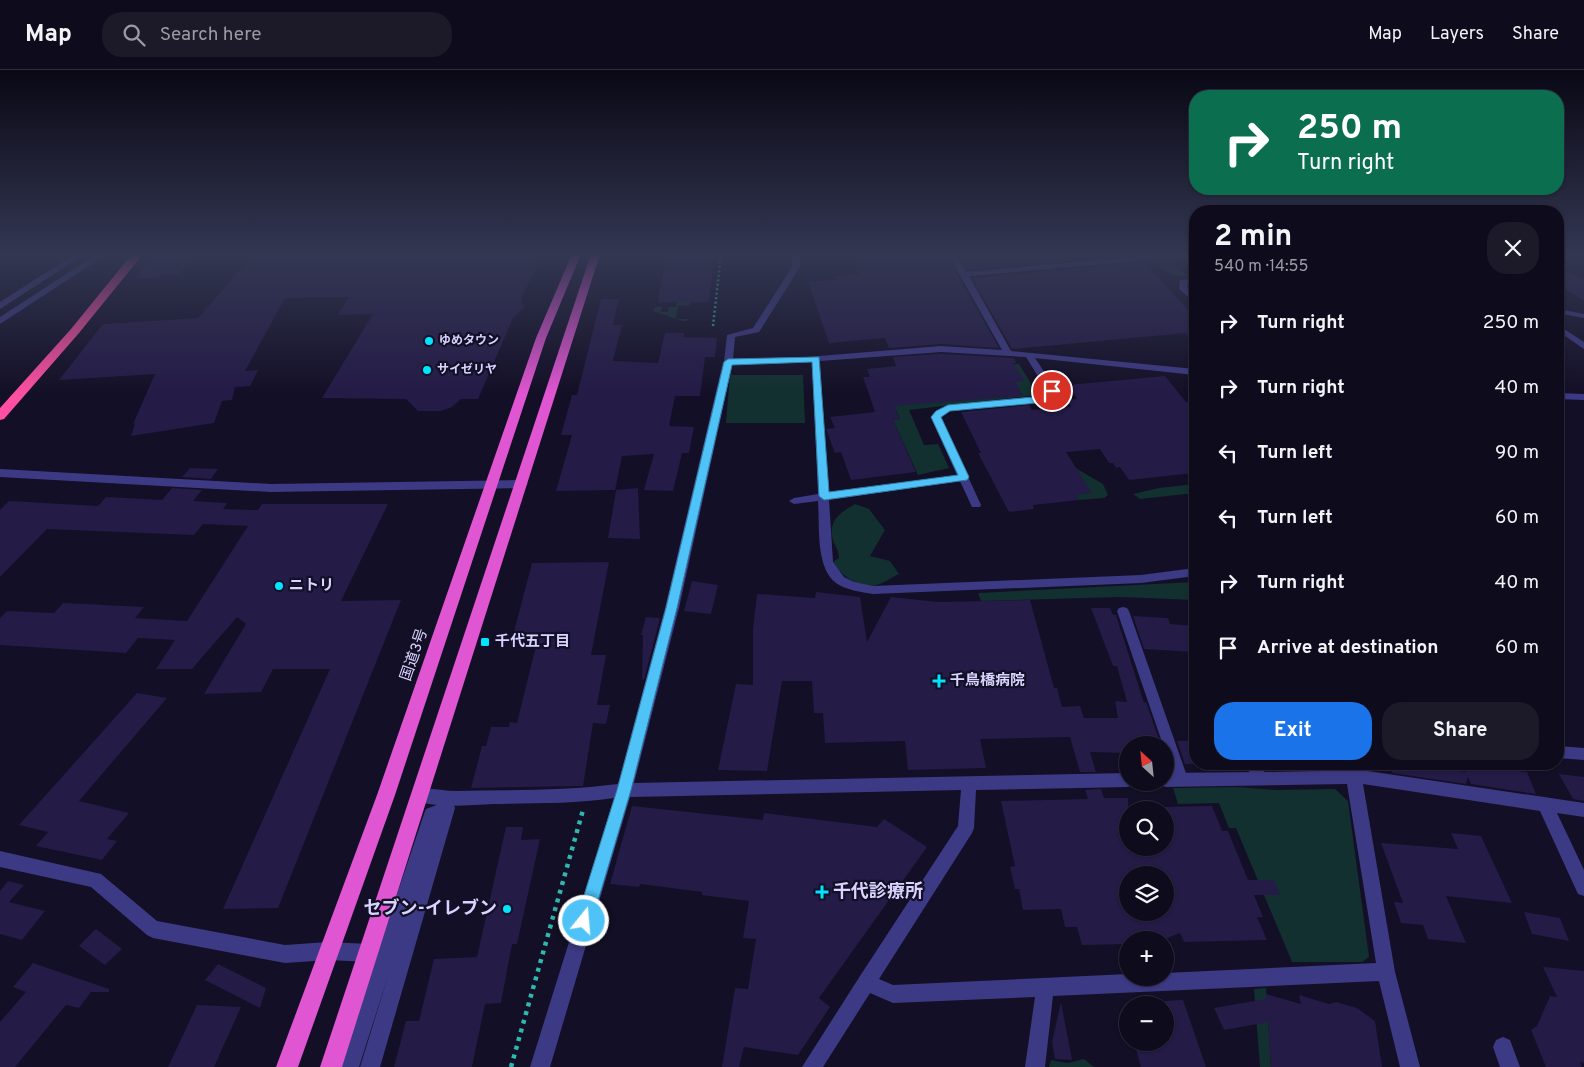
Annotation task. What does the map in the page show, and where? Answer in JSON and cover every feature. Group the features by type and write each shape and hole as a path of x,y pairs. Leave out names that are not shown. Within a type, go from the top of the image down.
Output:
{"highway":[{"path":"0,405 91,301"},
{"path":"0,416 100,301"},
{"name":"国道3号","path":"287,1067 386,795 541,338 557,301"},
{"path":"331,1067 581,301"}],"street":[{"path":"0,321 31,301"},
{"path":"540,1067 624,790 672,608 728,362"},
{"path":"0,474 271,488 522,484"},
{"path":"1174,779 1257,771 1354,777 1584,810"},
{"path":"1354,777 1386,972 1410,1067"},
{"path":"420,795 444,798 587,795 624,790 1119,780"},
{"path":"812,1067 966,828 969,782"},
{"path":"1545,805 1584,888"},
{"path":"349,1067 432,814 440,809 447,808 370,1067"},
{"path":"0,859 95,880 153,930 285,954 328,951 369,953"},
{"path":"866,982 894,994 1386,972"},
{"path":"1035,1067 1045,987"},
{"path":"1502,1047 1510,1067"}],"lane":[{"path":"775,301 756,330 732,335 728,362 816,359 941,350 1008,353 1189,371"},
{"path":"979,301 1008,353"},
{"path":"1564,312 1584,316"},
{"path":"1564,331 1584,346"},
{"path":"976,505 936,417 948,408 1048,399 1052,396 1052,391 1029,355"},
{"path":"816,359 827,562 832,574 846,584 872,590 1141,580 1189,573"},
{"path":"1564,396 1584,397"},
{"path":"794,501 964,477"},
{"path":"1123,611 1181,779"},
{"path":"1564,752 1584,754"}],"path":[{"path":"713,326 716,301"},
{"path":"511,1067 587,795"}],"green space":[{"path":"677,302 690,302 690,305 678,306 676,319 653,311 655,307 662,306 661,312 668,312 669,307 676,307"},
{"path":"676,319 688,319 687,321 682,321"},
{"path":"1019,364 1038,395 909,410 924,445 938,444 949,468 918,475 893,420 900,419 896,410 891,410 884,392 981,367"},
{"path":"730,375 803,375 805,423 726,423"},
{"path":"1050,453 1103,484 1108,495 1104,498 1079,500"},
{"path":"1189,485 1189,494 1140,499 1133,494 1159,488"},
{"path":"855,504 869,509 885,530 870,556 890,561 899,574 877,585 864,585 851,580 833,562 839,558 832,527 840,514"},
{"path":"1189,582 1189,600 1120,597 981,601 978,593"},
{"path":"1174,788 1335,789 1348,801 1369,957 1362,962 1292,962 1236,828 1229,828 1219,803 1178,804"},
{"path":"1266,988 1271,1067 1260,1067 1254,989"},
{"path":"1084,1059 1094,1067 1049,1067 1051,1060 1068,1063"}],"building":[{"path":"213,301 284,301 245,371 258,370 250,386 235,387 232,400 222,401 214,423 131,436 135,423 133,424 155,374 59,380 103,324 198,318"},
{"path":"347,301 522,301 524,308 513,318 478,399 461,399 452,407 441,411 418,411 406,399 322,398 373,314 338,315"},
{"path":"601,301 619,301 613,325 622,325 613,361 658,363 665,333 684,333 683,337 717,338 715,357 705,357 700,396 675,396 669,426 694,427 689,453 682,453 673,491 644,490 654,454 622,456 615,490 556,491 572,435 561,435 572,395 577,395"},
{"path":"658,301 709,301 709,302"},
{"path":"814,301 972,301 999,348 941,344 889,348 885,338 829,343"},
{"path":"985,301 1179,301 1189,311 1189,337 1185,333 1012,349"},
{"path":"941,354 1014,358 1016,363 1013,363 1025,381 1015,382 1023,396 894,406 900,419 893,420 916,472 851,480 841,452 835,453 826,429 835,428 830,417 875,412 863,377 870,377 867,369 896,366 893,357"},
{"path":"1165,376 1186,402 1189,402 1189,474 1129,480 1120,467 1116,468 1113,463 1109,463 1100,449 1066,452 1092,493 1076,495 1079,500 1033,505 1034,509 1009,512 978,453 981,453 961,412 1029,405 1032,410 1071,407 1067,400 1077,399 1068,385"},
{"path":"190,468 218,469 211,479 182,477"},
{"path":"172,488 202,490 193,501 227,503 223,509 258,510 262,504 388,504 341,601 401,600 278,908 223,909 330,669 273,669 261,692 204,694 246,624 237,617 192,669 156,669 175,640 138,638 126,653 0,645 0,618 7,611 54,613 63,603 144,607 135,618 187,621 248,526 203,524 194,535 47,529 0,577 0,510 9,501 98,506 106,497 162,500"},
{"path":"638,488 640,539 608,538 616,490"},
{"path":"609,562 591,655 606,655 597,705 610,705 606,724 593,723 583,786 471,788 482,746 486,746 491,727 509,727 510,722 517,723 537,642 511,643 532,563"},
{"path":"692,581 718,585 711,614 684,611"},
{"name":"千鳥橋病院","path":"816,592 860,597 867,642 891,597 938,602 1030,600 1054,688 1057,688 1062,707 1080,706 1084,718 1118,718 1115,701 1127,702 1117,666 1113,666 1091,608 1110,608 1113,615 1116,615 1144,703 1146,702 1158,736 1119,736 1119,753 1090,752 1096,772 1080,772 1070,737 980,739 986,768 908,770 905,741 825,743 823,713 814,713 812,681 782,681 767,771 718,770 736,684 753,685 753,629 757,594 815,598"},
{"path":"1133,616 1168,618 1170,624 1189,626 1189,652 1144,649"},
{"path":"646,617 660,618 644,680 642,679 643,635 641,635"},
{"path":"137,693 167,698 79,801 129,813 107,839 117,841 102,860 36,846 48,832 19,825"},
{"path":"1177,741 1189,741 1189,764 1185,764"},
{"path":"1392,770 1457,770 1466,772 1465,770 1511,770 1527,772 1536,794 1471,784 1468,777 1466,784 1392,773"},
{"path":"1559,774 1584,777 1584,801 1573,799"},
{"path":"1101,789 1104,798 1128,798 1128,801 1119,801 1119,856 1174,856 1174,807 1212,806 1222,831 1228,831 1248,880 1274,880 1280,895 1254,895 1263,917 1257,917 1267,940 1184,942 1180,933 1174,935 1174,931 1119,931 1119,944 1082,945 1077,927 1065,927 1061,909 1023,910 1019,889 1015,889 1010,867 1015,866 1001,801 1088,799 1085,790"},
{"name":"千代診療所","path":"632,806 763,820 764,813 877,827 884,819 927,847 819,998 830,1007 798,1055 744,1047 739,1067 722,1067 735,988 748,989 756,939 743,938 749,901 702,895 702,892 640,884 639,887 610,884"},
{"path":"506,827 523,827 521,840 540,839 517,944 512,944 501,1003 485,1004 472,1067 394,1067 406,1021 419,1021 434,959 477,957"},
{"path":"1451,833 1481,836 1512,903 1446,896 1466,943 1428,939 1423,925 1401,923 1394,902 1403,903 1381,843 1458,849"},
{"path":"8,881 24,885 9,902 45,911 22,940 0,934 0,891"},
{"path":"1524,912 1560,918 1569,941 1532,934"},
{"path":"96,929 122,949 105,965 79,946"},
{"path":"33,963 109,989 109,992 91,992 79,1008 66,1005 15,1067 0,1067 0,1022 26,992 13,987"},
{"path":"218,964 266,988 260,1008 205,980"},
{"path":"1543,967 1584,971 1584,1063 1580,1062 1582,1067 1546,1067 1531,1030 1537,1026 1550,996 1557,997"},
{"path":"1266,994 1301,1004 1299,995 1329,1004 1336,1002 1357,1008 1375,1021 1382,1067 1271,1067 1268,1022 1224,1030 1214,1008 1266,999"},
{"path":"1174,1000 1183,1000 1206,1067 1141,1067 1137,1051 1174,1051"},
{"path":"1061,1002 1072,1060 1055,1059 1052,1042"},
{"path":"197,1005 241,1007 214,1067 168,1067"}],"place":[{"name":"ゆめタウン","path":"429,341"},
{"name":"サイゼリヤ","path":"427,370"},
{"name":"ニトリ","path":"279,586"},
{"name":"千代五丁目","path":"485,642"},
{"name":"千鳥橋病院","path":"939,681"},
{"name":"千代診療所","path":"822,892"},
{"name":"セブン-イレブン","path":"507,909"}],"route":[{"path":"584,921 624,790 672,608 728,362 816,359 824,496 964,477 936,417 939,413 948,408 1048,399 1052,396 1052,391"}]}
